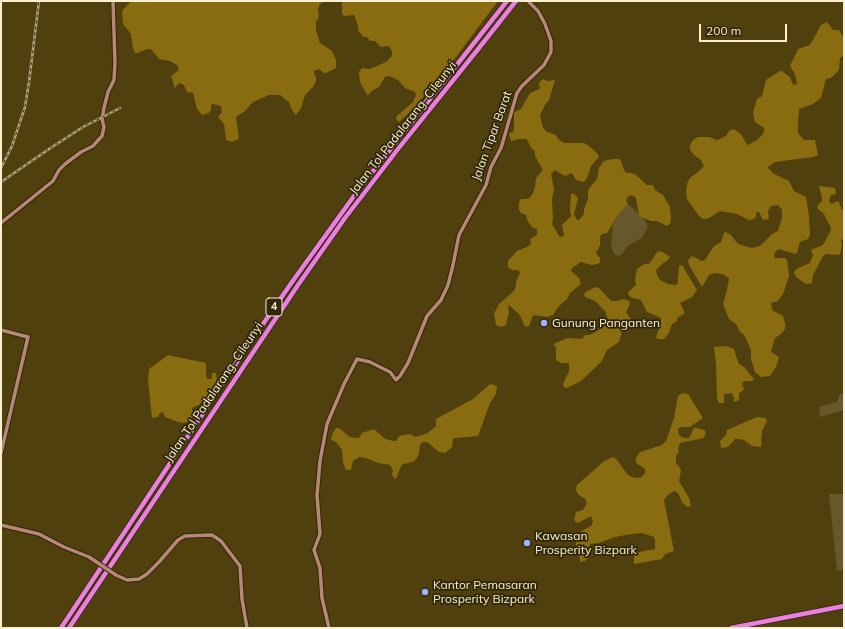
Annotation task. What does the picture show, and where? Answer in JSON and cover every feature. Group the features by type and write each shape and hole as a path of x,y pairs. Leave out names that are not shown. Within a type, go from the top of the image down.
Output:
{"highway":[{"name":"Jalan Tol Padalarang–Cileunyi","path":"61,628 243,353 292,282 359,189 507,1"},
{"name":"Jalan Tol Padalarang–Cileunyi","path":"69,628 298,285 345,218 516,1"},
{"path":"731,628 844,606"}],"street":[{"path":"1,223 53,181 59,170 70,160 93,146 102,136 104,128 102,119 104,108 108,92 114,80 115,63 113,1"},
{"name":"Jalan Tipar Barat","path":"329,628 322,598 320,568 314,550 320,534 316,495 320,461 327,424 344,384 357,359 370,362 390,372 396,380 408,363 427,316 442,300 453,265 458,236 486,185 491,167 504,138 517,93 522,86 544,65 551,52 551,41 546,24 538,11 528,1"},
{"path":"1,330 28,337 1,453"},
{"path":"1,525 39,534 64,547 89,557 116,575 127,580 140,579 151,570 178,540 185,536 212,535 221,541 240,566 242,599 247,628"}],"shaded area":[{"path":"131,1 324,1 320,4 318,9 319,18 316,21 316,30 320,43 332,51 336,60 336,68 326,73 319,69 314,71 316,81 313,87 305,95 301,108 296,115 289,102 280,95 269,95 253,102 245,111 236,117 239,139 232,142 226,140 224,124 218,117 222,112 221,106 213,104 211,105 211,110 209,113 202,115 197,109 193,93 187,92 184,85 179,83 175,88 171,76 179,70 177,65 170,61 159,59 151,49 135,53 131,34 123,24 122,11"},
{"path":"342,1 498,1 444,73 410,112 399,122 396,117 413,102 416,95 415,92 405,88 398,80 389,76 385,77 379,87 368,95 366,93 360,82 359,72 362,68 370,69 386,62 392,56 392,51 389,46 381,47 375,41 370,41 367,37 364,37 358,31 358,26 354,15 344,16 342,14"},
{"path":"827,22 833,30 839,30 844,39 844,55 840,58 839,70 831,78 826,79 821,98 813,104 799,109 798,133 804,140 815,140 818,155 775,162 768,167 774,174 789,181 794,191 806,197 810,235 808,239 800,242 797,253 795,254 779,249 775,252 775,258 785,258 787,260 789,276 783,294 778,301 771,303 772,310 783,316 785,329 775,338 771,352 779,357 776,367 770,376 761,377 755,372 751,359 751,350 744,335 740,332 736,324 729,319 723,304 729,278 722,274 714,273 709,275 702,287 689,265 688,260 692,256 702,261 705,260 714,246 721,242 724,233 726,232 731,235 738,244 752,248 760,246 772,234 778,231 782,218 782,210 778,205 771,206 768,211 769,219 763,220 759,212 756,212 756,217 754,219 749,220 737,214 720,211 709,218 703,219 699,216 687,199 686,190 688,181 704,166 701,160 690,150 690,145 693,140 698,137 709,137 717,140 726,136 729,131 734,129 741,134 748,145 757,140 763,134 764,128 755,122 753,113 757,99 762,96 766,80 782,71 790,77 793,85 797,84 795,74 790,66 798,49 810,45 821,25"},
{"path":"543,79 547,81 555,80 549,100 540,115 543,128 547,132 556,135 558,139 564,143 584,143 597,153 599,157 591,166 584,182 576,180 572,173 565,176 555,170 551,174 554,189 552,199 552,224 559,236 564,236 562,225 571,216 571,194 574,194 578,198 574,214 577,220 579,220 584,214 584,209 588,199 588,190 597,179 599,168 604,161 613,159 619,159 621,161 625,172 635,174 647,185 653,185 655,190 663,195 670,207 670,224 667,226 657,221 651,221 643,218 639,215 636,198 632,195 629,196 626,200 628,204 618,215 607,233 600,236 600,245 596,253 600,258 600,263 592,265 581,262 572,268 571,271 579,278 581,284 570,293 567,299 559,306 553,315 547,317 533,315 529,326 525,327 520,315 509,305 506,325 501,327 496,325 494,314 499,304 514,291 520,272 518,270 512,270 508,267 508,261 517,251 531,244 530,239 537,235 537,229 533,228 528,222 526,215 521,213 519,210 519,202 521,199 528,199 532,195 536,178 543,170 535,156 535,151 531,148 528,141 526,139 519,139 511,141 509,134 514,130 514,112 521,109 530,93 540,89 539,83"},
{"path":"819,186 835,188 836,194 831,195 829,200 832,204 837,201 839,202 842,210 844,210 844,237 841,241 842,245 840,254 826,254 823,256 813,275 812,283 806,284 796,277 794,272 798,268 810,263 813,255 811,250 823,245 831,230 824,214 818,209 817,206 822,201"},
{"path":"628,204 643,218 648,226 642,238 626,247 623,253 619,256 614,254 611,247 613,224 618,215"},
{"path":"658,251 663,252 670,257 656,270 660,280 668,284 676,285 678,283 679,266 682,265 697,290 692,297 680,303 684,314 678,317 676,322 672,324 669,333 664,339 658,339 656,337 661,323 661,318 647,312 641,300 630,297 628,294 629,291 636,285 635,279 637,269 644,264 649,264"},
{"path":"595,287 599,288 611,301 624,299 629,301 630,304 626,312 632,321 630,324 623,327 619,342 607,350 602,361 581,381 567,388 564,387 563,384 569,371 569,363 561,363 556,360 556,347 553,344 568,338 582,339 585,335 590,335 609,323 605,311 595,301 585,297 584,294 586,292"},
{"path":"727,346 734,349 739,364 744,367 754,379 752,381 745,381 742,383 744,390 739,393 739,400 734,402 732,393 724,394 724,403 719,403 717,399 714,347"},
{"path":"168,355 206,363 207,379 212,379 212,373 216,373 217,382 214,388 199,405 192,408 193,414 191,421 183,423 178,422 165,417 163,412 159,414 158,417 152,418 148,381 149,369"},
{"path":"491,384 497,386 496,394 490,403 478,436 453,439 452,447 445,453 439,452 427,442 422,442 417,458 413,462 403,464 395,479 392,475 393,470 390,465 378,463 366,458 359,457 353,461 351,470 346,470 343,463 342,450 336,442 331,440 336,428 339,428 350,437 356,438 359,438 362,433 374,429 385,439 394,441 396,441 399,436 410,434 415,437 428,433 436,426 436,419 473,399"},
{"path":"683,393 688,394 703,418 690,427 680,427 678,429 679,435 684,438 689,438 694,428 704,430 706,432 704,438 680,443 678,449 679,452 676,456 676,464 681,470 679,481 689,498 691,506 687,507 682,502 678,493 674,491 664,500 674,551 665,554 662,559 634,564 634,553 655,549 655,541 654,537 642,533 631,534 590,544 587,559 580,562 576,539 580,532 591,526 593,521 591,516 578,523 574,520 576,512 583,510 587,503 585,499 578,494 576,490 577,485 603,462 613,457 627,474 637,478 642,477 645,473 645,469 636,463 636,458 640,452 662,445 666,441 674,418 678,396"},
{"path":"844,393 844,410 820,417 819,407 837,402 840,394"},
{"path":"757,417 766,418 767,421 762,431 761,447 752,446 744,440 735,439 728,447 721,448 720,441 726,435 727,430"},
{"path":"829,494 844,494 844,569 837,571"}],"railway":[{"path":"1,168 12,146 25,107 39,1"},
{"path":"1,182 83,127 120,108"}],"place":[{"name":"Gunung Panganten","path":"544,323"},
{"name":"Kawasan Prosperity Bizpark","path":"527,543"},
{"name":"Kantor Pemasaran Prosperity Bizpark","path":"425,592"}]}
